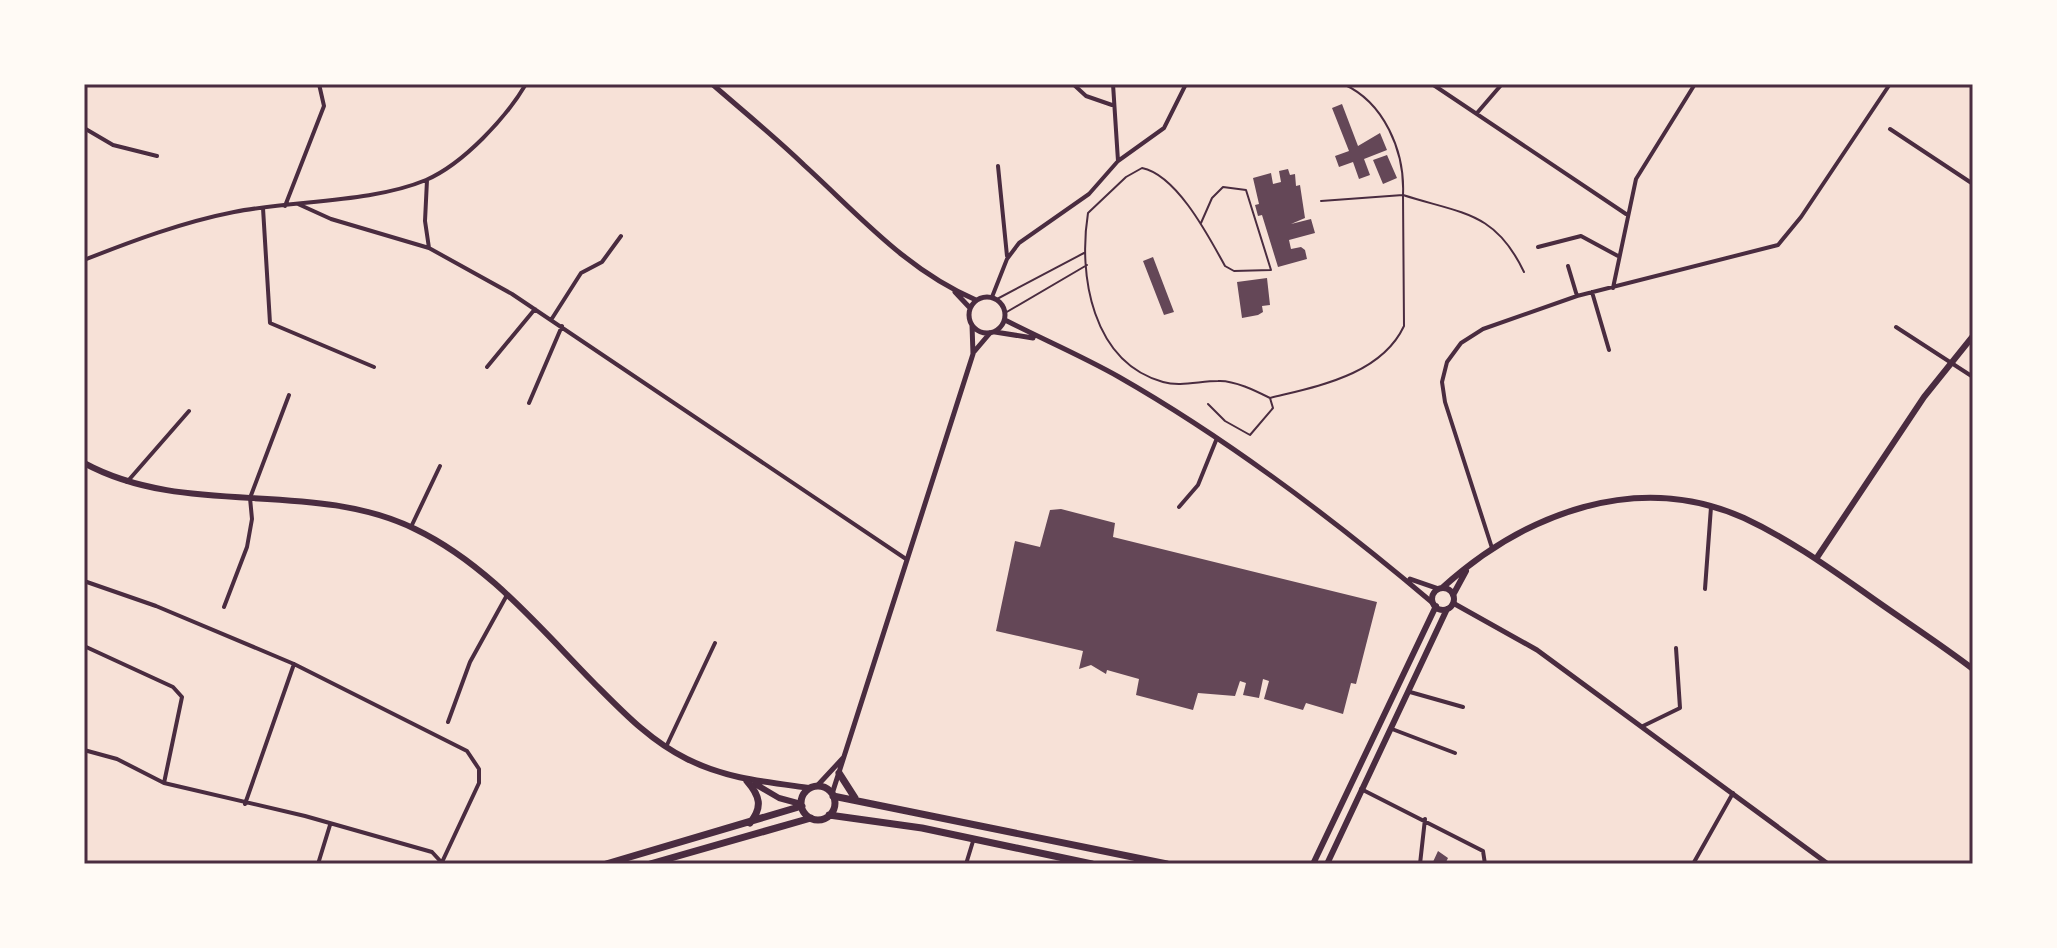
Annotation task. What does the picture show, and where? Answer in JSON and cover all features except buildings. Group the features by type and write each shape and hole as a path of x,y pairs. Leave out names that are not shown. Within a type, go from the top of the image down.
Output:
{"main road":[{"path":"1816,559 1949,361 1973,336"},
{"path":"84,463 125,483 181,494 351,506 411,527 468,560 629,718 666,747 708,768 802,805 811,818"},
{"path":"1313,864 1417,647 1435,605 1433,595 1492,548 1544,519 1597,503 1660,499 1711,507 1742,517 1816,559 1973,669"},
{"path":"1327,864 1468,568"},
{"path":"1440,588 1451,602"},
{"path":"1435,605 1451,602"},
{"path":"1417,647 1427,652"},
{"path":"839,773 846,789 857,799"},
{"path":"749,782 813,787 832,795 1167,864"},
{"path":"749,782 759,803 750,823"},
{"path":"606,864 802,805 813,787"},
{"path":"829,815 834,808 832,795"},
{"path":"648,852 651,864 829,815 860,817 974,838 1092,864"},
{"path":"1019,848 1025,834"}],"street":[{"path":"285,206 324,106 319,84"},
{"path":"84,260 172,228 235,211 298,204 427,180 487,135 526,84"},
{"path":"712,84 805,165 885,243 952,288 976,300 995,298"},
{"path":"1073,84 1086,96 1112,105"},
{"path":"1113,84 1118,161"},
{"path":"1007,259 1030,234 1089,194 1118,161 1164,128 1186,84"},
{"path":"1432,84 1626,214"},
{"path":"1477,114 1502,84"},
{"path":"1613,288 1626,214 1640,170 1695,84"},
{"path":"1492,548 1445,402 1442,382 1454,349 1483,329 1577,296 1778,245 1801,217 1890,84"},
{"path":"84,128 113,145 157,156"},
{"path":"1890,129 1973,184"},
{"path":"998,166 1007,259 995,298 1005,317 1038,339 1118,376 1217,438 1404,576 1435,605"},
{"path":"427,180 425,221 429,248"},
{"path":"298,204 331,219 429,248 535,309 906,559"},
{"path":"263,208 270,323 374,367"},
{"path":"551,320 581,273 602,262 621,236"},
{"path":"1538,247 1581,236 1618,256"},
{"path":"1568,266 1577,296"},
{"path":"832,795 973,354 970,308 952,288"},
{"path":"1592,292 1609,350"},
{"path":"970,308 976,300"},
{"path":"487,367 535,309"},
{"path":"973,354 1005,317"},
{"path":"972,325 992,332 1038,339"},
{"path":"529,403 562,326"},
{"path":"1896,327 1973,377"},
{"path":"224,607 247,547 253,509 250,498 289,395"},
{"path":"125,483 189,411"},
{"path":"1179,507 1198,485 1217,438"},
{"path":"411,527 440,466"},
{"path":"1705,589 1711,507"},
{"path":"1404,576 1440,588"},
{"path":"84,581 156,606 294,664 467,751 479,769 479,783 443,862 427,850 305,816 164,783 117,759 84,750"},
{"path":"448,722 470,662 507,595"},
{"path":"1451,602 1537,650 1828,864"},
{"path":"666,747 715,643"},
{"path":"84,646 173,687 182,697 164,783"},
{"path":"1643,726 1680,708 1676,648"},
{"path":"245,804 294,664"},
{"path":"1410,692 1463,707"},
{"path":"1392,729 1455,753"},
{"path":"813,787 844,757"},
{"path":"1361,789 1483,851 1485,864"},
{"path":"1693,864 1734,792"},
{"path":"1420,864 1425,819"},
{"path":"318,864 330,825"},
{"path":"966,864 974,838"},
{"path":"687,853 691,864"}],"lane":[{"path":"1201,223 1212,198 1223,187 1246,190 1271,270 1243,272 1229,269 1201,223 1162,179 1142,168 1126,177 1088,213 1085,284 1110,344 1120,358 1163,382 1221,380 1270,398 1354,372 1398,339 1404,326 1406,300 1403,195 1398,158 1379,108 1359,91 1343,84"},
{"path":"1321,201 1403,195 1483,220 1510,245 1524,272"},
{"path":"995,298 1085,253"},
{"path":"1005,317 1087,265"},
{"path":"1208,404 1225,421 1250,435 1273,408 1270,398"}]}
